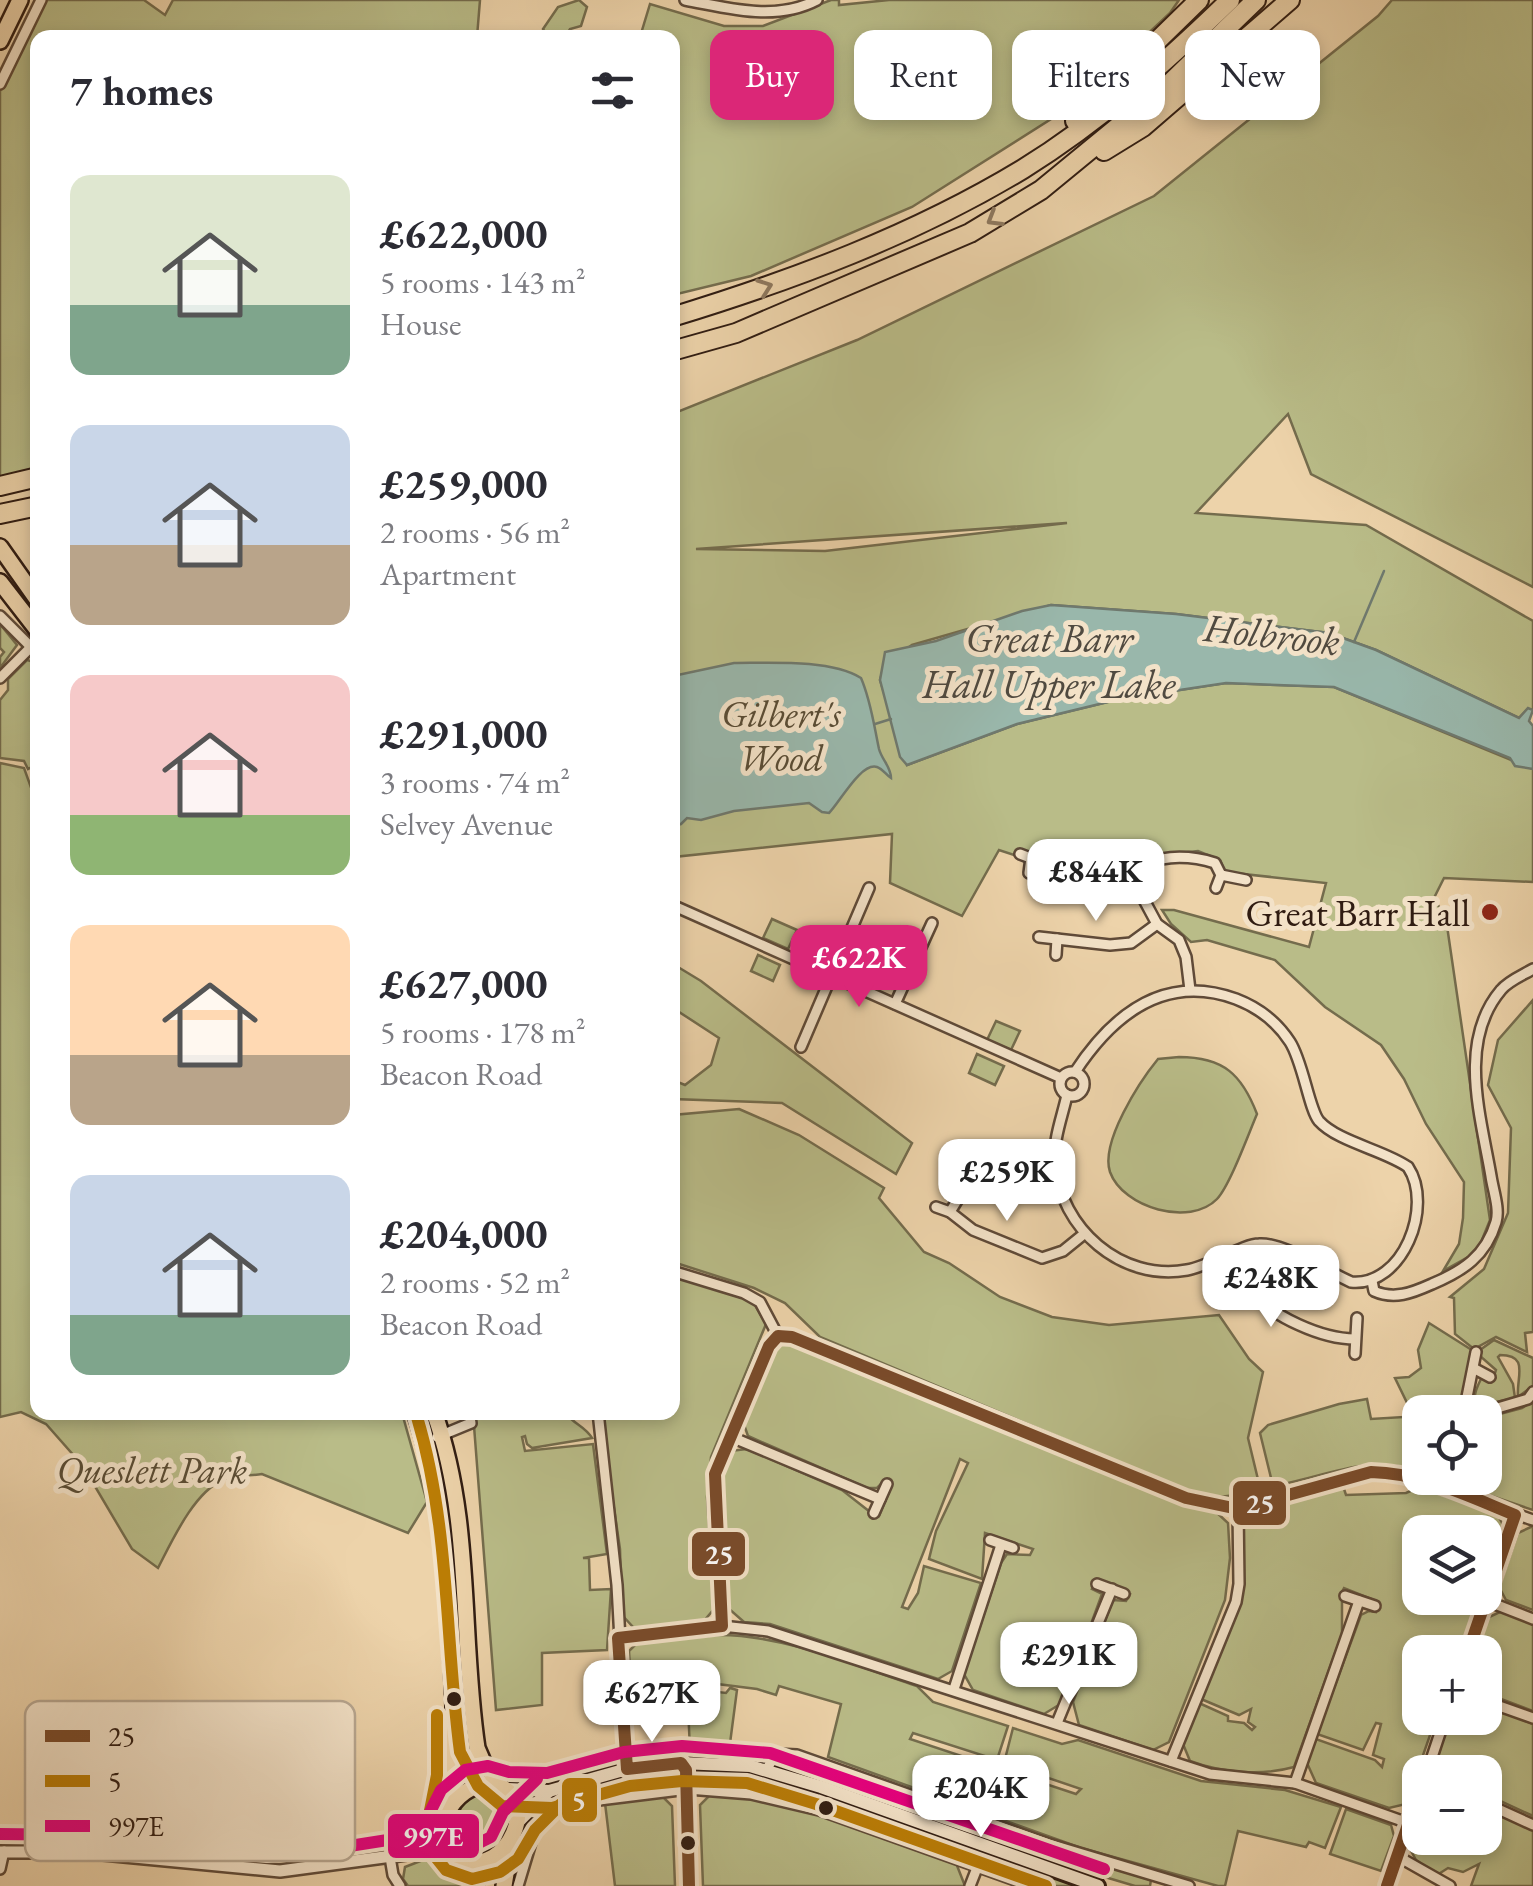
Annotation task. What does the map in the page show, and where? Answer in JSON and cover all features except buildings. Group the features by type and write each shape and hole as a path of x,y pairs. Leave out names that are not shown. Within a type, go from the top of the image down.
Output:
{"highway":[{"path":"0,41 20,0"},
{"path":"1024,168 1199,0"},
{"path":"680,315 846,258 1024,168 1146,78 1230,0"},
{"path":"1041,190 1164,89 1256,0"},
{"path":"680,349 736,333 970,234 1143,126 1290,0"},
{"path":"0,486 30,479"},
{"path":"4,514 30,508"},
{"path":"0,547 30,590"},
{"path":"0,582 30,635"},
{"path":"418,1420 425,1441 444,1552 456,1744 449,1809 443,1826 445,1842 476,1886"},
{"path":"437,1420 454,1483 477,1748 482,1762 516,1805 504,1886"},
{"path":"444,1552 462,1550"},
{"path":"449,1809 471,1787 487,1784 504,1788"},
{"path":"456,1857 472,1862 491,1858 515,1831"}],"main road":[{"path":"504,1788 549,1791 628,1769 682,1763 766,1770 1098,1886"},
{"path":"515,1831 549,1791"}],"street":[{"path":"0,84 40,0"},
{"path":"685,0 775,13 817,0"},
{"path":"0,616 30,640"},
{"path":"0,678 30,649"},
{"path":"1020,854 1118,865 1129,872 1158,924 1179,940 1186,957 1190,990"},
{"path":"1129,872 1141,864 1184,856 1215,862 1222,875 1246,880"},
{"path":"1029,874 1031,858"},
{"path":"1216,888 1222,875"},
{"path":"801,1047 869,888"},
{"path":"680,908 1061,1078"},
{"path":"894,1004 932,923"},
{"path":"1039,937 1110,945 1131,943 1158,924"},
{"path":"1056,956 1057,939"},
{"path":"888,942 917,955"},
{"path":"1372,1281 1374,1291 1388,1297 1416,1291 1462,1270 1485,1247 1498,1218 1477,1097 1475,1048 1483,1021 1502,988 1533,968"},
{"path":"1067,1095 1055,1142 1055,1160 1066,1202 1084,1234 1108,1254 1150,1270 1184,1271 1248,1246 1266,1244 1351,1282 1372,1281 1390,1267 1414,1226 1418,1207 1415,1176 1397,1159 1320,1123 1290,1041 1251,1005 1216,992 1190,990 1154,999 1100,1035 1076,1072"},
{"path":"1076,1072 1081,1074 1084,1087 1075,1096 1067,1095 1062,1091 1061,1078 1065,1073 1076,1072"},
{"path":"950,1212 958,1198"},
{"path":"936,1207 950,1212 972,1230 1042,1258 1063,1251 1084,1234"},
{"path":"1234,1254 1245,1280 1264,1302 1312,1331 1340,1339 1356,1338"},
{"path":"680,1274 760,1302 778,1336"},
{"path":"1356,1354 1357,1318"},
{"path":"722,1626 715,1474 769,1346 778,1336"},
{"path":"778,1336 792,1337 1186,1498 1238,1509 1370,1472 1402,1474"},
{"path":"1468,1395 1476,1352"},
{"path":"1475,1370 1490,1376"},
{"path":"1502,1406 1528,1398 1533,1392"},
{"path":"425,1441 470,1420"},
{"path":"599,1420 617,1585 628,1769"},
{"path":"729,1436 880,1499"},
{"path":"874,1513 887,1484"},
{"path":"1474,1495 1533,1520"},
{"path":"1171,1762 1236,1602 1238,1509"},
{"path":"1502,1556 1516,1514"},
{"path":"990,1540 1014,1548"},
{"path":"954,1689 1001,1545"},
{"path":"1097,1584 1124,1594"},
{"path":"1058,1723 1112,1589"},
{"path":"1345,1596 1375,1606"},
{"path":"1295,1782 1359,1601"},
{"path":"1502,1607 1533,1619"},
{"path":"618,1638 722,1626 768,1631 1210,1774 1295,1782 1402,1821"},
{"path":"1502,1706 1533,1718"},
{"path":"766,1770 776,1754 797,1756 1049,1844 1189,1886"},
{"path":"682,1763 688,1789 689,1886"},
{"path":"518,1886 540,1824 576,1802 688,1789 751,1794 818,1810 1032,1886"},
{"path":"1502,1811 1533,1826"},
{"path":"414,1853 443,1826"},
{"path":"1387,1886 1402,1841"},
{"path":"0,1869 2,1851"},
{"path":"176,1861 280,1871 414,1853 456,1857"},
{"path":"1397,1856 1454,1886"},
{"path":"390,1857 393,1875 400,1886"},
{"path":"970,1886 977,1868"}],"green space":[{"path":"45,0 144,0 165,15 173,0 480,0 478,30 30,30"},
{"path":"579,0 587,7 581,26 544,30 558,7"},
{"path":"831,0 839,0 839,5 889,0 1179,0 1152,30 1012,30 1012,120 1049,120 912,207 751,276 680,293 680,30 642,30 650,4 724,26 763,26"},
{"name":"Gilbert's Wood","path":"1392,0 1533,0 1533,587 1311,474 1288,414 1196,513 1366,525 1533,621 1533,710 1528,709 1519,718 1376,650 1329,633 1176,614 1051,605 912,645 884,666 880,680 907,765 1017,724 1120,699 1226,683 1334,687 1533,769 1533,882 1444,878 1434,898 1446,919 1490,1220 1477,1252 1443,1271 1459,1244 1464,1182 1381,1045 1325,1007 1275,960 1207,940 1191,942 1162,910 1309,947 1326,883 1225,872 1220,860 1198,851 1133,858 1017,856 999,850 962,916 890,883 892,834 680,856 680,411 857,340 1154,196 1249,120 1320,120 1320,63","holes":["1067,523 825,551 696,549"]},
{"path":"30,30 30,470 0,477 0,91"},
{"path":"0,624 17,645 0,668 4,652 0,648"},
{"path":"30,661 28,769 24,761 0,758 0,700 8,690 8,679"},
{"name":"Queslett Park","path":"0,763 24,768 30,785 30,1416 21,1412 0,1417"},
{"path":"772,919 797,930 788,949 763,938"},
{"path":"758,955 780,965 773,981 751,971"},
{"path":"680,968 912,1143 896,1174 782,1103 680,1099 680,1083 685,1085 711,1065 719,1038 680,1013"},
{"path":"1533,1000 1533,1332 1525,1333 1527,1352 1496,1337 1474,1349 1455,1334 1454,1298 1450,1297 1484,1269 1508,1213 1511,1128 1488,1085 1498,1040"},
{"path":"996,1021 1020,1031 1011,1050 987,1040"},
{"path":"977,1054 1004,1066 995,1085 969,1073"},
{"path":"1158,1059 1208,1060 1229,1071 1245,1089 1257,1114 1222,1192 1205,1207 1191,1212 1158,1210 1142,1204 1117,1185 1108,1159 1124,1112"},
{"path":"739,1109 799,1135 884,1188 879,1198 924,1252 949,1263 1000,1297 1052,1317 1109,1325 1219,1315 1249,1359 1263,1372 1248,1438 1261,1492 1219,1497 1190,1492 820,1337 785,1303 754,1288 680,1264 680,1114"},
{"path":"680,1277 747,1298 766,1324 711,1457 707,1497 714,1609 703,1622 634,1628 622,1615 620,1549 601,1420 680,1420"},
{"path":"1429,1323 1475,1352 1464,1395 1403,1395 1395,1378 1409,1377 1421,1368 1418,1350"},
{"path":"1494,1340 1533,1358 1533,1386 1518,1397 1518,1363 1500,1355 1515,1398 1502,1401 1502,1395 1475,1395 1481,1379 1494,1376 1496,1370 1480,1356 1480,1350"},
{"path":"790,1341 1171,1499 1215,1511 1228,1523 1230,1558 1225,1600 1169,1742 1153,1750 1079,1725 1073,1702 1113,1600 1126,1601 1130,1594 1099,1579 1092,1589 1102,1594 1062,1703 1044,1714 973,1690 964,1674 1001,1563 1007,1554 1030,1555 1033,1549 985,1533 982,1579 929,1559 936,1531 968,1463 960,1459 902,1607 908,1609 918,1593 924,1566 981,1583 952,1671 938,1679 770,1624 744,1622 728,1608 720,1505 724,1466 730,1451 747,1449 842,1490 874,1515 879,1516 892,1485 885,1480 877,1488 867,1488 748,1436 742,1419 772,1349"},
{"path":"1367,1399 1371,1419 1402,1417 1402,1467 1346,1468 1273,1486 1260,1433 1268,1425"},
{"path":"1533,1401 1533,1510 1489,1495 1502,1495 1502,1413"},
{"name":"Queslett Park","path":"38,1420 404,1420 427,1502 408,1533 262,1474 237,1476 212,1486 203,1495 185,1518 158,1568 132,1549 83,1466 46,1424"},
{"path":"474,1420 572,1420 592,1438 532,1448 522,1437 525,1451 593,1444 607,1554 583,1558 589,1558 590,1590 611,1589 607,1650 542,1653 542,1705 496,1710"},
{"path":"1343,1486 1346,1495 1443,1495 1498,1515 1402,1515 1402,1615 1473,1615 1465,1635 1402,1635 1402,1735 1430,1735 1423,1755 1402,1755 1402,1805 1389,1808 1316,1783 1307,1763 1316,1739 1375,1760 1382,1767 1384,1759 1373,1755 1381,1724 1376,1723 1363,1750 1317,1734 1361,1615 1376,1612 1379,1602 1344,1588 1342,1634 1294,1767 1242,1772 1190,1761 1183,1744 1199,1703 1228,1716 1228,1721 1244,1723 1252,1730 1255,1727 1248,1722 1251,1709 1239,1715 1201,1699 1234,1619 1242,1522 1254,1508"},
{"path":"1533,1526 1533,1610 1506,1600 1502,1593 1502,1578 1518,1533"},
{"path":"1502,1611 1533,1623 1533,1711 1502,1699 1502,1635 1481,1635 1487,1618 1502,1615"},
{"path":"717,1635 767,1640 818,1653 917,1686 933,1702 1008,1726 997,1760 913,1733 910,1739 1076,1794 1081,1789 1004,1763 1013,1728 1062,1744 1078,1740 1201,1781 1285,1790 1341,1807 1325,1848 1238,1831 1225,1886 1218,1886 1081,1848 828,1757 841,1704 779,1686 776,1695 709,1683 709,1691 737,1690 729,1751 690,1750 687,1684 631,1687 629,1651 637,1643"},
{"path":"1502,1712 1533,1724 1533,1816 1502,1802 1502,1755 1438,1755 1445,1735 1502,1735"},
{"path":"776,1757 807,1761 846,1773 975,1822 1151,1880 1150,1886 1135,1886 1068,1866 778,1765"},
{"path":"698,1768 774,1776 1090,1886 1047,1886 781,1794 699,1785 692,1779"},
{"path":"667,1770 676,1776 678,1785 608,1790 608,1781 633,1773"},
{"path":"480,1791 490,1791 502,1798 506,1823 491,1845 474,1851 457,1843 452,1826 465,1800"},
{"path":"711,1794 809,1811 956,1863 965,1886 703,1886 700,1805"},
{"path":"662,1796 672,1806 675,1886 615,1886 605,1803"},
{"path":"1346,1809 1391,1825 1394,1836 1381,1871 1330,1854"},
{"path":"1502,1815 1533,1829 1533,1886 1471,1886 1479,1864 1463,1872 1448,1868 1437,1875 1413,1855 1502,1855"},
{"path":"423,1860 447,1864 467,1886 408,1886 403,1879 405,1867"}],"water":[{"name":"Great Barr Hall Upper Lake","path":"1051,605 1176,614 1329,633 1376,650 1519,718 1528,708 1533,710 1529,721 1533,726 1533,769 1515,766 1510,758 1334,687 1226,683 1120,699 1017,724 907,765 900,757 880,680 885,652 936,641"},
{"path":"734,663 782,663 833,668 861,678 879,749 891,778 881,769 871,767 851,784 829,813 809,803 734,811 701,820 687,818 680,824 680,675"}],"waterway":[{"path":"1354,642 1384,571"},
{"name":"Holbrook","path":"875,724 891,719"}],"transit line":[{"name":"25","path":"689,1886 686,1770 681,1763 627,1769 618,1638 722,1626 715,1474 769,1346 778,1336 792,1337 1186,1498 1238,1509 1371,1472 1427,1481 1515,1515 1474,1635"},
{"name":"5","path":"418,1420 436,1500 460,1752 478,1786 502,1806 552,1808 630,1786 682,1781 747,1783 1046,1886"},
{"name":"5","path":"437,1715 437,1775 426,1831 430,1850 446,1870 472,1879 500,1872 518,1859 535,1830 561,1804"},
{"name":"997E","path":"402,1840 428,1816 441,1790 465,1770 488,1766 509,1772 547,1773 624,1752 682,1746 770,1753 1104,1869"},
{"name":"997E","path":"355,1845 413,1836 454,1837 477,1844 491,1837 503,1812 537,1779"},
{"name":"997E","path":"0,1834 25,1834"},
{"name":"25","path":"1387,1886 1402,1842"}],"place":[{"name":"Great Barr Hall","path":"1490,912"}]}
